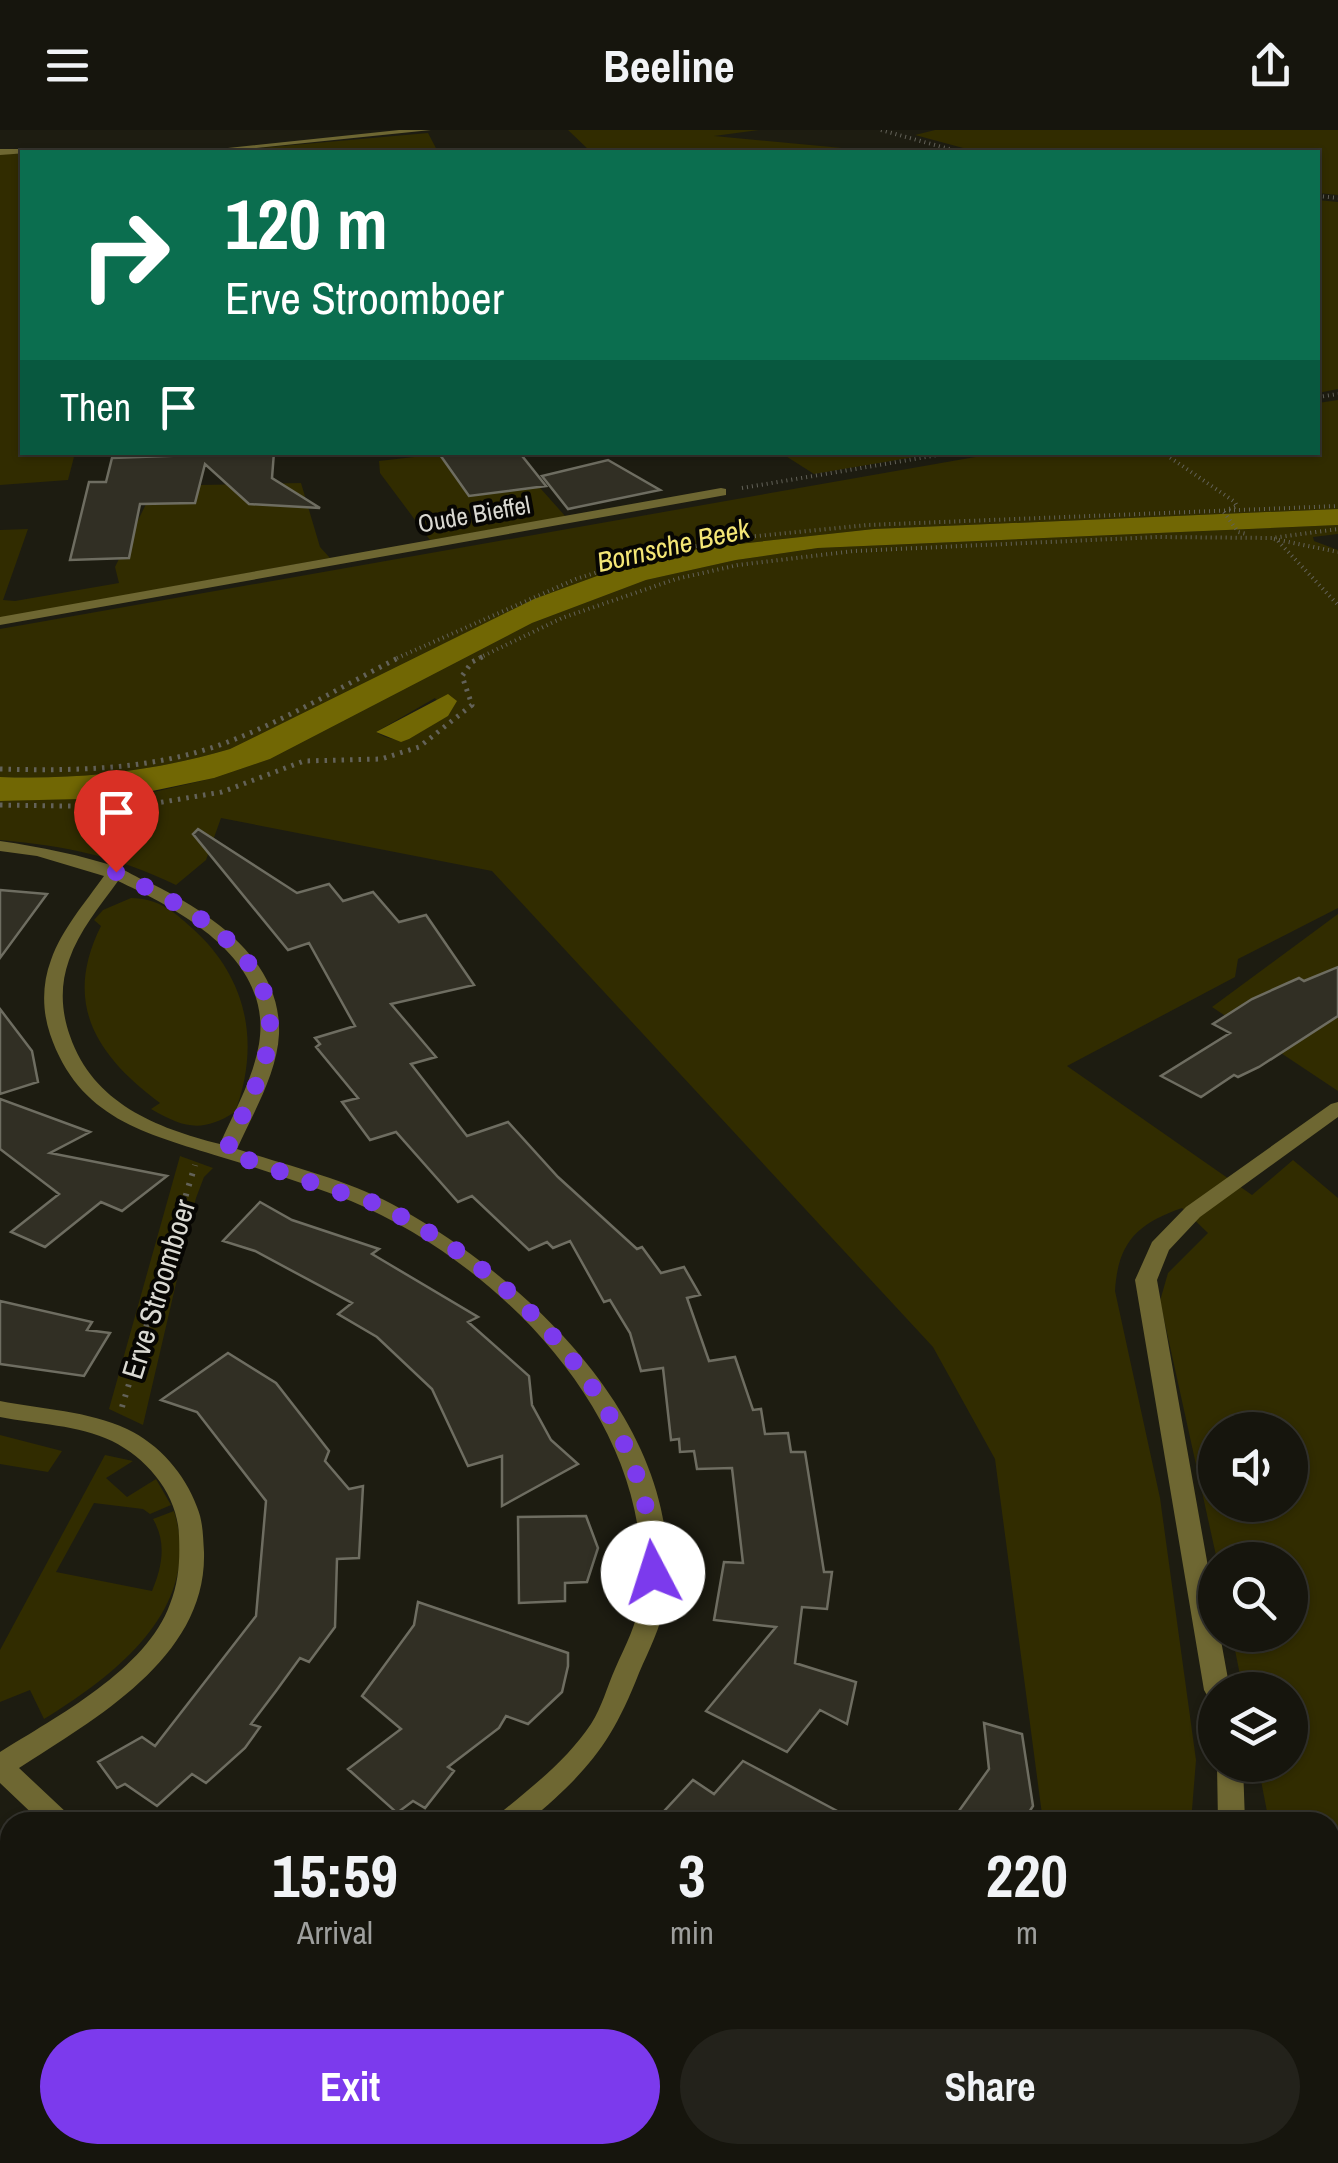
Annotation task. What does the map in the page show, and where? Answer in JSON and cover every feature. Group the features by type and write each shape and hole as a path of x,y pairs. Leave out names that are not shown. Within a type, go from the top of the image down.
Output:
{"street":[{"path":"216,150 427,130"},
{"name":"Oude Bieffel","path":"0,621 721,492"},
{"path":"0,846 76,858 116,872 188,910 223,935 255,976 270,1028 254,1085 226,1152"},
{"path":"116,872 70,938 56,972 54,1011 62,1046 91,1094 147,1129 378,1205 448,1248 501,1286 562,1344 600,1397 629,1453 644,1494 653,1547 652,1599 636,1653 601,1730 566,1774 521,1812"},
{"path":"1214,1672 1146,1280 1160,1247 1193,1212 1338,1108"},
{"path":"0,1409 117,1433 155,1460 187,1502 196,1558 186,1605 156,1651 114,1692 0,1766 48,1812"},
{"path":"1231,1782 1232,1812"}],"path":[{"path":"881,130 953,150"},
{"path":"721,492 938,455"},
{"path":"1166,455 1238,506 1224,512"},
{"path":"0,769 45,771 141,764 211,748 286,715 470,621 554,586 657,554 806,529 1338,506"},
{"path":"1224,512 1238,532 1338,552"},
{"path":"0,805 133,807 222,792 304,760 381,760 419,747 472,705 462,676 472,662 590,607 714,570 854,551 1158,537 1272,538 1338,529"},
{"path":"1272,538 1282,543 1338,605"},
{"path":"76,858 124,824 133,807"},
{"name":"Erve Stroomboer","path":"117,1433 200,1146"}],"shaded area":[{"path":"568,130 759,130 714,136 864,150 589,150"},
{"path":"935,130 1338,130 1338,195 1320,193 1320,150 971,150 915,135"},
{"path":"428,133 437,150 238,150"},
{"path":"0,154 20,154 20,455 74,455 68,480 0,485"},
{"path":"1320,200 1338,202 1338,389 1320,393"},
{"path":"1338,400 1338,509 874,529 702,548 616,569 534,599 230,749 116,772 0,777 0,629 987,455 1320,455 1320,403"},
{"path":"457,455 525,471 566,517 430,540 380,473 379,461"},
{"path":"784,455 926,455 814,474"},
{"path":"301,483 320,547 330,558 0,618 0,530 28,529 3,600 15,601 119,583 115,567 146,504 190,501 199,485"},
{"path":"1338,509 1338,525 818,548 736,560 646,580 532,623 270,759 214,778 119,798 0,801 0,777 116,772 230,749 534,599 616,569 702,548 874,529"},
{"path":"1338,525 1338,534 1313,537 1314,541 1338,550 1338,908 1238,959 1235,977 1067,1066 1252,1195 1293,1160 1338,1198 1338,1812 1267,1812 1261,1782 1308,1782 1308,1672 1239,1672 1235,1652 1308,1652 1308,1542 1213,1542 1209,1522 1308,1522 1308,1412 1198,1412 1198,1474 1160,1301 1168,1273 1208,1233 1182,1208 1153,1221 1133,1237 1120,1260 1115,1291 1160,1498 1196,1760 1192,1812 1042,1812 995,1459 933,1347 492,871 221,818 206,860 176,885 90,854 0,840 0,801 132,797 214,778 270,759 532,623 646,580 736,560 818,548","holes":["435,698 448,716 421,731 395,739 376,732"]},
{"path":"448,694 457,701 448,716 409,739 401,742 376,732"},
{"path":"131,898 157,903 185,922 211,947 237,990 247,1036 243,1086 235,1112 213,1123 183,1124 151,1109 160,1103 119,1066 92,1026 85,980 101,926 94,920 103,910"},
{"path":"1338,914 1338,1091 1212,1007"},
{"path":"180,1156 213,1168 204,1177 196,1198 143,1425 109,1409"},
{"path":"0,1435 62,1451 48,1472 0,1464"},
{"path":"105,1455 133,1461 106,1478 127,1497 156,1479 171,1505 150,1514 143,1509 94,1503 56,1572 152,1591 162,1555 153,1519 174,1511 180,1546 177,1578 148,1634 125,1659 44,1719 30,1690 0,1702 0,1650"}],"building":[{"path":"274,455 272,478 320,508 249,504 205,464 195,503 140,504 129,558 70,560 89,482 106,482 112,458"},
{"path":"440,455 521,455 546,486 469,496"},
{"path":"608,460 660,490 568,509 542,476"},
{"path":"198,829 297,893 329,884 343,901 373,892 399,922 426,915 474,985 391,1004 436,1057 411,1064 467,1136 508,1122 558,1177 637,1249 642,1247 661,1273 684,1267 700,1295 687,1298 709,1361 735,1357 753,1410 761,1409 765,1434 788,1433 791,1452 805,1452 824,1572 832,1572 827,1609 802,1607 795,1663 856,1682 847,1724 820,1710 787,1752 706,1711 776,1627 714,1620 724,1562 743,1563 732,1468 697,1469 694,1451 680,1452 679,1439 671,1440 663,1368 641,1371 630,1333 610,1300 604,1302 570,1241 553,1248 547,1242 529,1250 472,1196 458,1202 396,1132 370,1140 342,1102 358,1098 316,1047 320,1044 315,1038 355,1026 309,943 288,950 193,834"},
{"path":"0,890 47,894 0,958"},
{"path":"1338,967 1338,1016 1259,1067 1238,1077 1234,1075 1201,1097 1161,1076 1230,1033 1213,1024 1252,999 1299,978 1304,981"},
{"path":"0,1009 32,1051 38,1082 0,1094"},
{"path":"0,1099 90,1132 50,1153 167,1176 122,1211 101,1202 45,1247 11,1232 59,1194 0,1149"},
{"path":"260,1202 292,1220 379,1249 372,1254 478,1317 468,1322 529,1376 532,1405 551,1440 578,1464 502,1506 502,1456 468,1466 432,1389 377,1337 338,1314 352,1303 255,1251 223,1241"},
{"path":"0,1301 92,1322 87,1330 110,1333 84,1376 0,1364"},
{"path":"228,1353 276,1383 329,1451 325,1461 349,1489 363,1486 359,1558 337,1559 335,1627 309,1662 300,1658 251,1724 260,1727 245,1748 206,1783 192,1774 157,1806 125,1784 117,1788 98,1762 142,1737 155,1746 256,1616 266,1501 197,1412 161,1400"},
{"path":"586,1516 598,1548 587,1582 565,1583 565,1601 519,1603 518,1517"},
{"path":"418,1602 568,1653 568,1666 562,1692 528,1724 506,1716 499,1728 448,1767 454,1771 425,1808 413,1801 396,1812 348,1769 401,1729 362,1696 414,1625"},
{"path":"984,1723 1022,1734 1033,1806 1029,1812 958,1812 989,1769"},
{"path":"743,1761 839,1812 663,1812 693,1780 714,1794"}],"route":[{"path":"116,872 188,910 223,935 255,976 270,1028 254,1085 226,1152 378,1205 501,1286 562,1344 600,1397 629,1453 644,1494 653,1573"}],"water label":[{"name":"Bornsche Beek","path":"673,545"}]}
